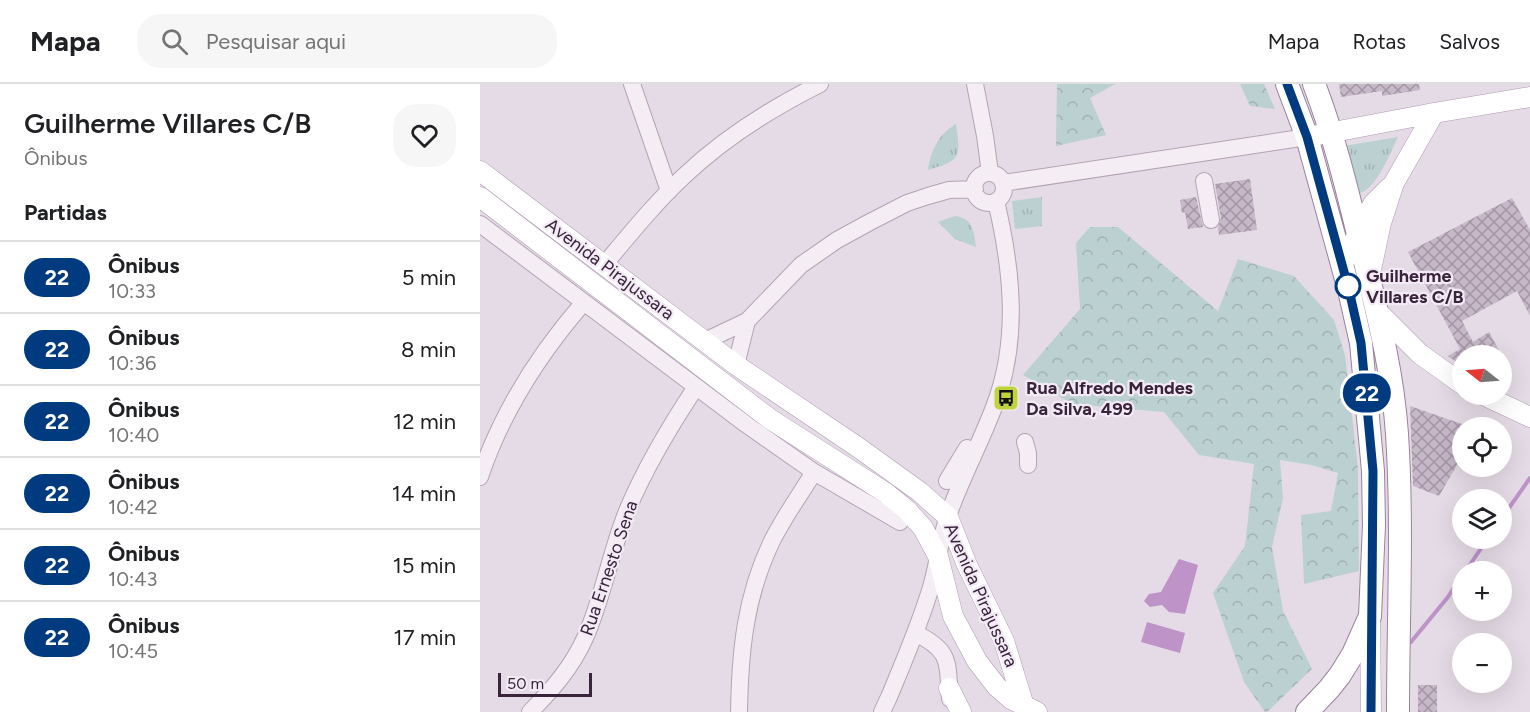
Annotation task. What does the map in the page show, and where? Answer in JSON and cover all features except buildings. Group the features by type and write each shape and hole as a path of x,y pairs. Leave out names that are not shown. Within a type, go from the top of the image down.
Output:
{"highway":[{"path":"1287,84 1307,137 1361,343 1373,471 1374,525 1370,616 1353,654 1340,675 1307,712"},
{"path":"1314,84 1331,133 1358,236 1391,379 1397,433 1399,512 1398,712"}],"main road":[{"path":"1307,137 1530,97"},
{"path":"1369,279 1381,224 1394,183 1434,113"},
{"name":"Avenida Pirajussara","path":"480,171 736,365 859,448 920,492 941,511 1004,641 1020,708"},
{"path":"1342,265 1373,204 1394,183"},
{"name":"Avenida Pirajussara","path":"480,197 770,419 886,493 907,510 923,528 938,556 950,606 964,639 987,675 1020,708"},
{"path":"1376,310 1420,354 1452,377"},
{"path":"1391,379 1397,358 1420,354"},
{"path":"1504,405 1530,417"},
{"path":"1370,616 1371,712"},
{"path":"950,688 961,712"}],"street":[{"path":"632,84 669,191"},
{"path":"975,84 996,178 1003,194 996,201 982,201 975,189 977,180 985,174 996,178 1307,137"},
{"path":"604,265 669,191 713,151 810,86"},
{"path":"1204,181 1211,220"},
{"path":"705,341 747,321 801,265 854,231 907,203 949,190 975,189"},
{"path":"882,712 915,633 931,586 938,556 941,511 951,488 979,444 1004,377 1012,324 1007,264 996,201"},
{"path":"480,224 696,387 814,472 900,522"},
{"path":"480,477 508,410 553,339 584,302"},
{"path":"736,365 747,321"},
{"name":"Rua Ernesto Sena","path":"530,712 567,670 584,640 627,510 669,427 696,387"},
{"path":"1025,442 1028,448 1028,465"},
{"path":"740,712 741,647 754,586 772,540 814,472"},
{"path":"915,633 942,651 949,671 951,712"}],"green space":[{"path":"1057,84 1115,84 1090,98 1106,135 1056,146"},
{"path":"1240,84 1264,84 1275,109 1250,106"},
{"path":"956,124 958,151 956,156 947,163 928,170 936,144 944,133"},
{"path":"1398,137 1376,180 1363,192 1357,193 1344,146"},
{"path":"1042,197 1042,226 1015,229 1012,201"},
{"path":"955,216 966,220 972,227 976,247 955,239 938,222"},
{"path":"1090,227 1118,227 1218,311 1238,259 1294,276 1334,320 1345,355 1358,469 1359,571 1304,584 1301,515 1331,511 1338,473 1311,465 1280,460 1283,498 1272,547 1283,611 1312,669 1267,712 1244,682 1213,593 1245,546 1254,464 1199,455 1164,412 1072,404 1023,375 1080,309 1076,243"}],"shaded area":[{"path":"1179,559 1198,565 1185,614 1169,612 1162,605 1150,607 1144,601 1149,594 1161,592"},
{"path":"1147,622 1185,633 1180,653 1141,642"}],"waterway":[{"path":"1512,504 1530,478"},
{"path":"1472,561 1481,549"},
{"path":"1411,642 1452,591"}],"bus line":[{"name":"22","path":"1287,84 1307,137 1349,290 1361,343 1373,471 1371,712"}],"place":[{"name":"Guilherme Villares C/B","path":"1348,286"},
{"name":"Rua Alfredo Mendes Da Silva, 499","path":"1006,398"}]}
